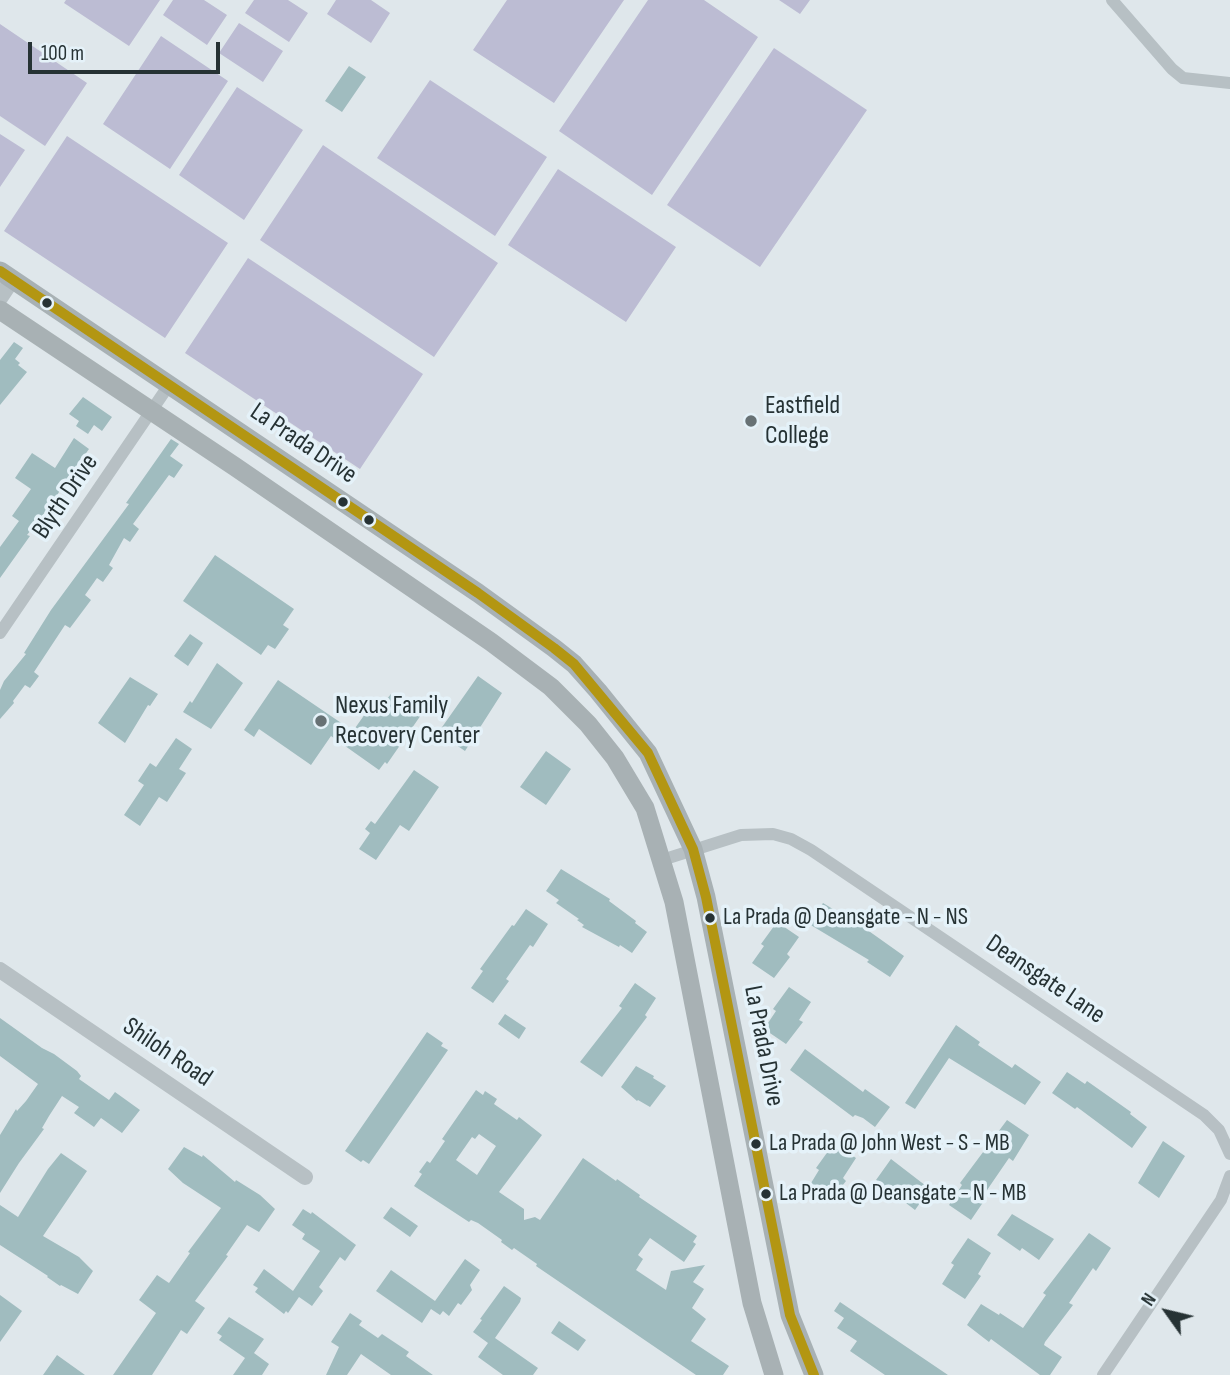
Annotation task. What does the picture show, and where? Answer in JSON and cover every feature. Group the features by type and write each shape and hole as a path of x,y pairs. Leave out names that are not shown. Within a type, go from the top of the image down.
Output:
{"main road":[{"name":"La Prada Drive","path":"6,275 478,593 574,664 648,753 694,849 716,945 790,1315 814,1375"},
{"path":"0,310 491,642 551,687 588,724 615,758 645,808 674,902 752,1303 774,1375"},
{"path":"387,572 406,545"},
{"path":"551,687 574,664"},
{"path":"737,1228 770,1222"}],"street":[{"path":"1112,0 1183,78 1230,83"},
{"path":"0,298 6,275"},
{"name":"Blyth Drive","path":"0,634 169,386"},
{"name":"Deansgate Lane","path":"662,860 757,833 791,839 1204,1115 1219,1130 1230,1154"},
{"name":"Shiloh Road","path":"0,970 305,1177"},
{"path":"1103,1375 1221,1200 1230,1176"}],"shaded area":[{"path":"66,0 160,0 129,46 64,3"},
{"path":"173,0 204,0 227,15 207,45 163,15"},
{"path":"254,0 288,0 308,13 289,42 245,13"},
{"path":"336,0 371,0 390,13 371,43 327,14"},
{"path":"507,0 624,0 554,103 473,50"},
{"path":"648,0 704,0 758,37 652,195 559,131"},
{"path":"779,0 810,0 800,14"},
{"path":"239,23 283,51 263,82 219,53"},
{"path":"0,24 87,83 45,146 0,116"},
{"path":"161,36 228,81 170,169 103,124"},
{"path":"774,48 867,110 760,267 667,205"},
{"path":"430,80 547,157 495,236 377,158"},
{"path":"237,87 303,130 244,220 179,175"},
{"path":"0,134 25,150 0,187"},
{"path":"67,136 228,243 165,338 4,231"},
{"path":"323,145 498,263 434,357 260,240"},
{"path":"558,169 676,247 626,322 508,245"},
{"path":"248,258 423,374 360,469 185,353"}],"building":[{"path":"349,66 366,77 342,112 325,101"},
{"path":"14,342 23,348 15,359 27,372 0,405 0,360"},
{"path":"83,397 112,417 102,431 94,425 88,434 76,426 79,421 69,414"},
{"path":"74,438 89,449 27,535 30,536 0,578 0,547 19,521 12,516 31,489 15,478 32,453 55,468"},
{"path":"171,439 179,444 170,456 183,465 174,478 169,475 133,524 139,529 130,542 124,538 109,565 113,568 103,582 97,578 85,595 91,600 70,628 65,625 34,672 39,676 30,688 25,685 0,719 0,690 4,681 26,654 24,653 51,610 129,504 126,503"},
{"path":"215,555 294,609 283,625 289,629 275,649 268,645 261,655 183,601"},
{"path":"190,634 203,643 188,666 174,656"},
{"path":"217,663 243,683 211,729 183,712 190,701 192,703"},
{"path":"478,676 502,693 465,751 443,736 445,733 440,730"},
{"path":"130,677 158,694 150,706 148,705 125,743 98,723"},
{"path":"278,680 353,731 382,697 386,700 391,694 421,715 387,764 385,762 379,770 331,736 311,765 259,729 254,737 244,730"},
{"path":"176,738 192,749 179,769 186,773 167,802 159,797 140,826 124,815 144,785 138,781 150,763 156,767"},
{"path":"546,751 571,769 546,805 520,787"},
{"path":"414,770 439,787 409,831 400,825 376,860 359,849 370,833 365,829 371,821 375,824"},
{"path":"561,869 610,899 609,901 647,932 632,953 582,927 584,925 577,920 579,919 556,903 559,900 546,891"},
{"path":"823,903 841,914 842,912 904,956 890,977 867,962 869,960 809,924"},
{"path":"526,909 548,924 506,979 509,981 493,1003 471,988 483,971 480,969"},
{"path":"777,922 799,937 787,954 790,957 774,978 752,963 764,946 761,944"},
{"path":"635,983 656,998 645,1015 647,1017 602,1077 580,1062 622,1008 619,1006"},
{"path":"789,987 811,1002 799,1020 803,1022 786,1044 764,1029 776,1011 773,1009"},
{"path":"505,1014 526,1028 519,1039 498,1024"},
{"path":"0,1018 77,1071 81,1076 79,1079 109,1100 115,1092 140,1110 122,1133 101,1118 94,1127 74,1113 79,1107 62,1096 42,1128 44,1129 0,1193 0,1135 16,1109 17,1111 38,1084 0,1056"},
{"path":"956,1025 980,1042 978,1045 1012,1068 1015,1064 1041,1082 1025,1105 949,1058 915,1109 905,1103"},
{"path":"427,1032 448,1050 369,1164 363,1160 361,1162 345,1151"},
{"path":"805,1049 863,1092 865,1089 890,1107 875,1127 863,1118 855,1115 853,1117 790,1070"},
{"path":"636,1066 666,1086 650,1107 637,1101 621,1087"},
{"path":"1067,1072 1085,1084 1087,1081 1131,1112 1130,1114 1147,1127 1132,1148 1077,1107 1075,1109 1052,1093"},
{"path":"476,1090 483,1095 485,1091 497,1099 494,1104 517,1120 519,1117 542,1135 499,1192 524,1209 524,1220 535,1217 540,1220 583,1158 697,1236 693,1242 696,1244 684,1262 650,1238 638,1255 643,1259 636,1270 666,1290 671,1271 705,1265 693,1282 704,1289 692,1308 706,1319 691,1341 729,1366 723,1375 696,1375 536,1266 537,1264 514,1248 512,1250 478,1223 471,1220 469,1222 414,1186 422,1174 419,1172 427,1161 430,1163 445,1141 442,1139","holes":["479,1134 496,1146 477,1175 456,1160 472,1137 475,1139"]},
{"path":"1007,1120 1029,1135 1013,1161 1009,1158 985,1193 988,1195 971,1220 949,1205 962,1185 960,1183"},
{"path":"1163,1141 1185,1156 1159,1198 1138,1183"},
{"path":"834,1143 856,1158 843,1178 846,1181 829,1203 808,1188 819,1170 816,1168"},
{"path":"184,1147 202,1157 203,1155 235,1182 236,1180 260,1195 275,1209 259,1232 247,1225 195,1301 205,1308 187,1334 181,1330 152,1375 113,1375 156,1313 139,1300 157,1275 169,1283 221,1208 183,1183 168,1169"},
{"path":"61,1153 87,1171 43,1236 79,1257 93,1271 78,1294 60,1286 0,1245 0,1205 18,1217"},
{"path":"891,1159 930,1189 915,1210 876,1180"},
{"path":"391,1207 418,1226 410,1237 383,1218"},
{"path":"303,1209 311,1214 312,1212 356,1245 345,1261 340,1257 319,1287 323,1291 312,1306 299,1297 288,1313 286,1311 284,1314 255,1292 258,1288 253,1285 264,1269 293,1291 320,1251 302,1239 305,1234 292,1225"},
{"path":"1012,1214 1054,1239 1039,1260 997,1235"},
{"path":"1089,1233 1111,1248 1096,1271 1093,1268 1069,1303 1073,1305 1045,1342 1044,1345 1062,1357 1050,1375 1040,1375 967,1325 981,1304 1023,1328 1046,1295 1043,1293"},
{"path":"968,1238 991,1253 978,1274 981,1276 965,1299 942,1284 954,1265 951,1263"},
{"path":"465,1259 480,1270 470,1285 472,1290 449,1316 443,1311 440,1315 431,1309 422,1323 376,1291 391,1270 435,1301"},
{"path":"504,1286 521,1298 495,1338 538,1368 533,1375 503,1375 478,1357 488,1343 473,1332"},
{"path":"0,1295 22,1311 0,1342"},
{"path":"840,1302 948,1375 885,1375 850,1351 857,1341 837,1328 844,1318 834,1311"},
{"path":"350,1313 362,1321 359,1325 378,1338 382,1334 409,1352 406,1356 433,1375 391,1375 361,1354 347,1375 326,1375 339,1347 331,1342"},
{"path":"229,1317 264,1339 254,1353 269,1364 262,1375 233,1375 245,1358 219,1340 222,1336 217,1333"},
{"path":"559,1321 586,1340 578,1351 551,1333"},
{"path":"57,1355 85,1375 43,1375"}],"transit line":[{"path":"0,271 478,593 554,648 574,664 648,753 693,849 706,897 790,1315 814,1375"}],"place":[{"name":"Eastfield College","path":"751,421"},
{"name":"Nexus Family Recovery Center","path":"321,721"},
{"name":"La Prada @ Deansgate - N - NS","path":"710,918"},
{"name":"La Prada @ John West - S - MB","path":"756,1144"},
{"name":"La Prada @ Deansgate - N - MB","path":"766,1194"}]}
